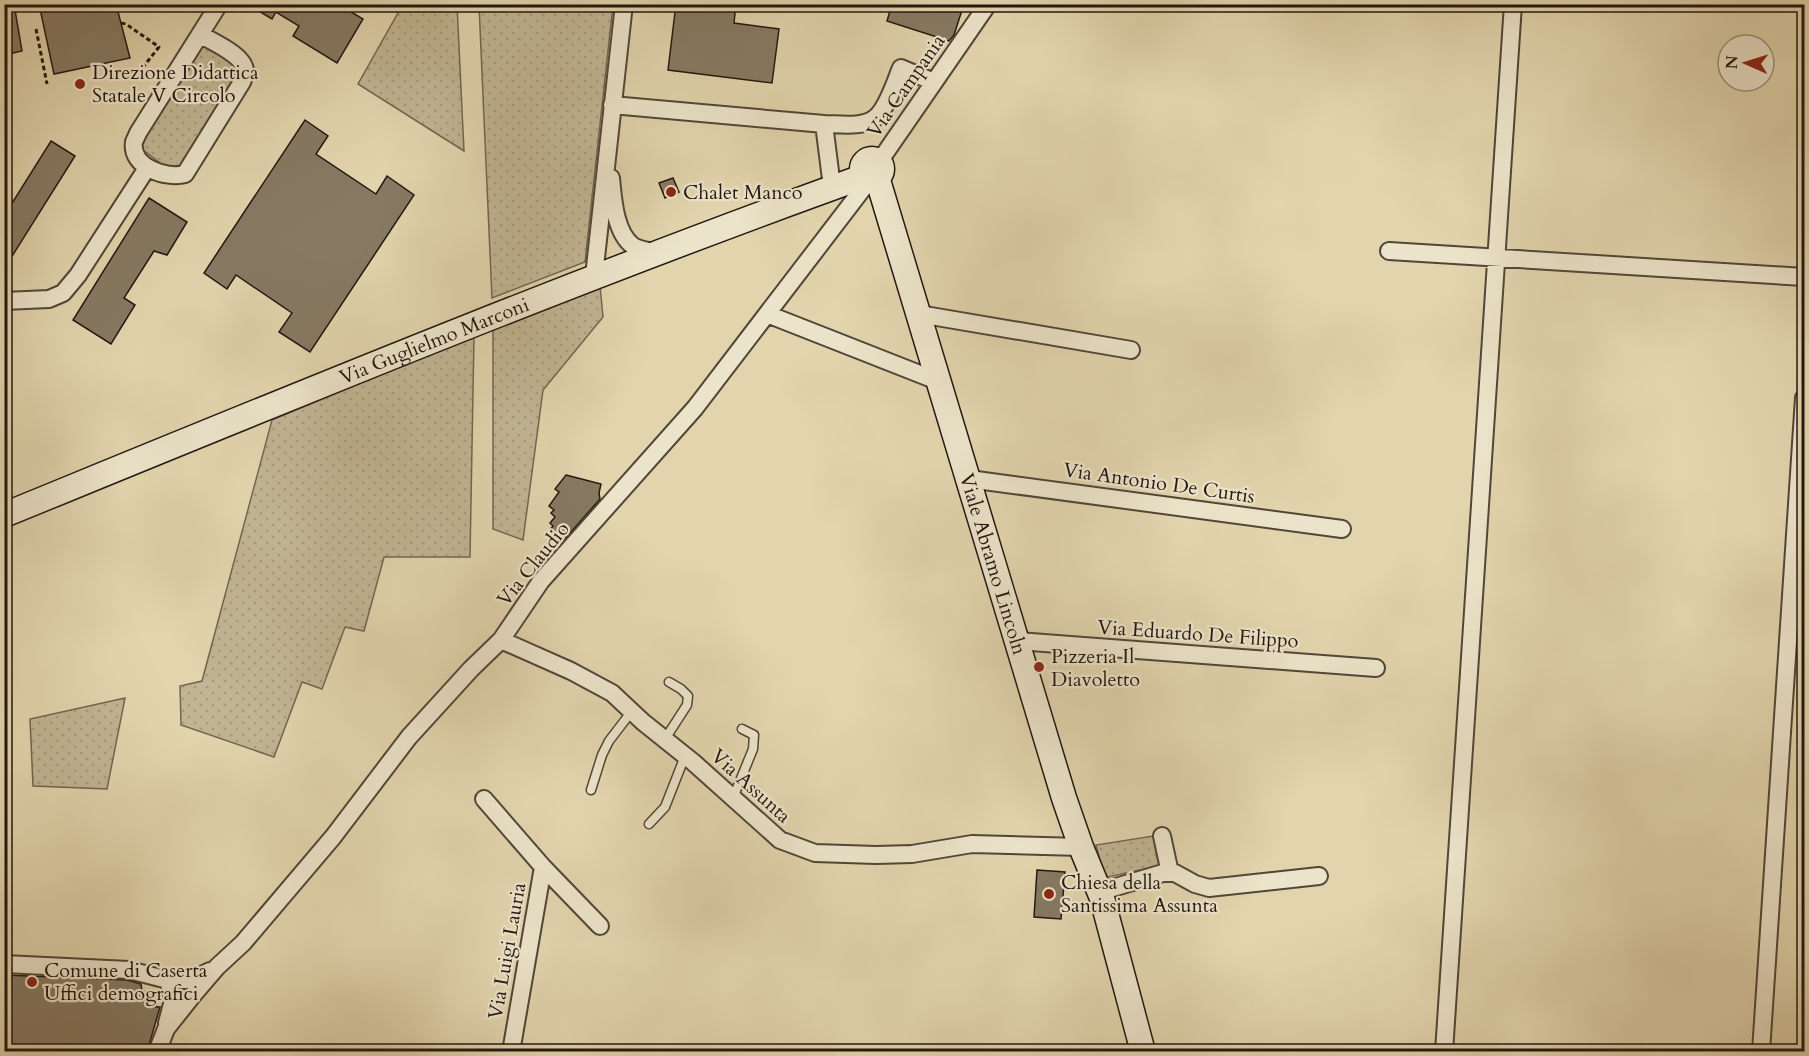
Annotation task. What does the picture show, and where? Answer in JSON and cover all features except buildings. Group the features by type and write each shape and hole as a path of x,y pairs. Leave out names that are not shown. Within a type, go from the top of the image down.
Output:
{"street":[{"path":"201,35 238,57 244,64 245,73 242,82 185,174 169,175 147,168 137,155 134,143 138,133 219,4"},
{"path":"594,276 624,4"},
{"name":"Via Campania","path":"873,173 988,4"},
{"path":"1444,1052 1513,4"},
{"path":"612,105 824,124 857,124 874,119 884,109 901,68 934,82"},
{"path":"824,124 832,188"},
{"path":"607,152 614,204 621,230 634,247 657,253"},
{"path":"4,301 49,299 63,293 78,275 147,168"},
{"name":"Via Guglielmo Marconi","path":"4,514 594,276 873,173"},
{"name":"Viale Abramo Lincoln","path":"873,173 940,382 1081,847 1099,892 1143,1052"},
{"name":"Via Claudio","path":"217,967 243,943 333,837 409,737 471,669 501,640 541,581 695,408 873,173"},
{"path":"1389,251 1804,277"},
{"path":"767,314 940,382"},
{"path":"919,314 1131,350"},
{"path":"1761,1052 1804,398"},
{"name":"Via Antonio De Curtis","path":"969,478 1342,530"},
{"name":"Via Assunta","path":"501,640 612,693 780,840 815,853 912,854 972,844 1081,847"},
{"name":"Via Eduardo De Filippo","path":"1018,641 1376,668"},
{"path":"484,799 543,867"},
{"path":"1162,836 1170,873"},
{"name":"Via Luigi Lauria","path":"543,867 600,926"},
{"name":"Via Luigi Lauria","path":"511,1052 543,867"},
{"path":"1099,892 1163,873 1175,873 1195,884 1209,888 1319,876"},
{"path":"4,964 129,970 168,980 192,980 217,967"},
{"path":"166,1029 217,967"},
{"path":"157,1052 166,1029 173,1000 168,980"}],"lane":[{"path":"665,740 687,705 688,696 669,682"},
{"path":"591,790 609,741 632,711"},
{"path":"733,798 753,749 754,735 742,729"},
{"path":"649,824 665,807 685,756"}],"path":[{"path":"121,23 126,24 159,47 144,66"},
{"path":"36,29 47,84"}],"shaded area":[{"path":"403,4 457,5 464,151 358,84"},
{"path":"479,5 613,5 585,262 492,298"},
{"path":"202,31 245,73 177,176 134,143"},
{"path":"600,286 603,317 543,390 523,540 493,529 493,328"},
{"path":"474,336 470,557 384,557 364,631 345,627 322,689 302,682 274,757 181,725 180,686 202,681 272,420"},
{"path":"125,698 107,789 33,786 30,719"},
{"path":"1153,836 1159,866 1108,877 1103,872 1096,845"}],"place":[{"name":"Direzione Didattica Statale V Circolo","path":"80,84"},
{"name":"Chalet Manco","path":"671,192"},
{"name":"Pizzeria Il Diavoletto","path":"1039,667"},
{"name":"Chiesa della Santissima Assunta","path":"1049,894"},
{"name":"Comune di Caserta Uffici demografici","path":"32,982"}]}
